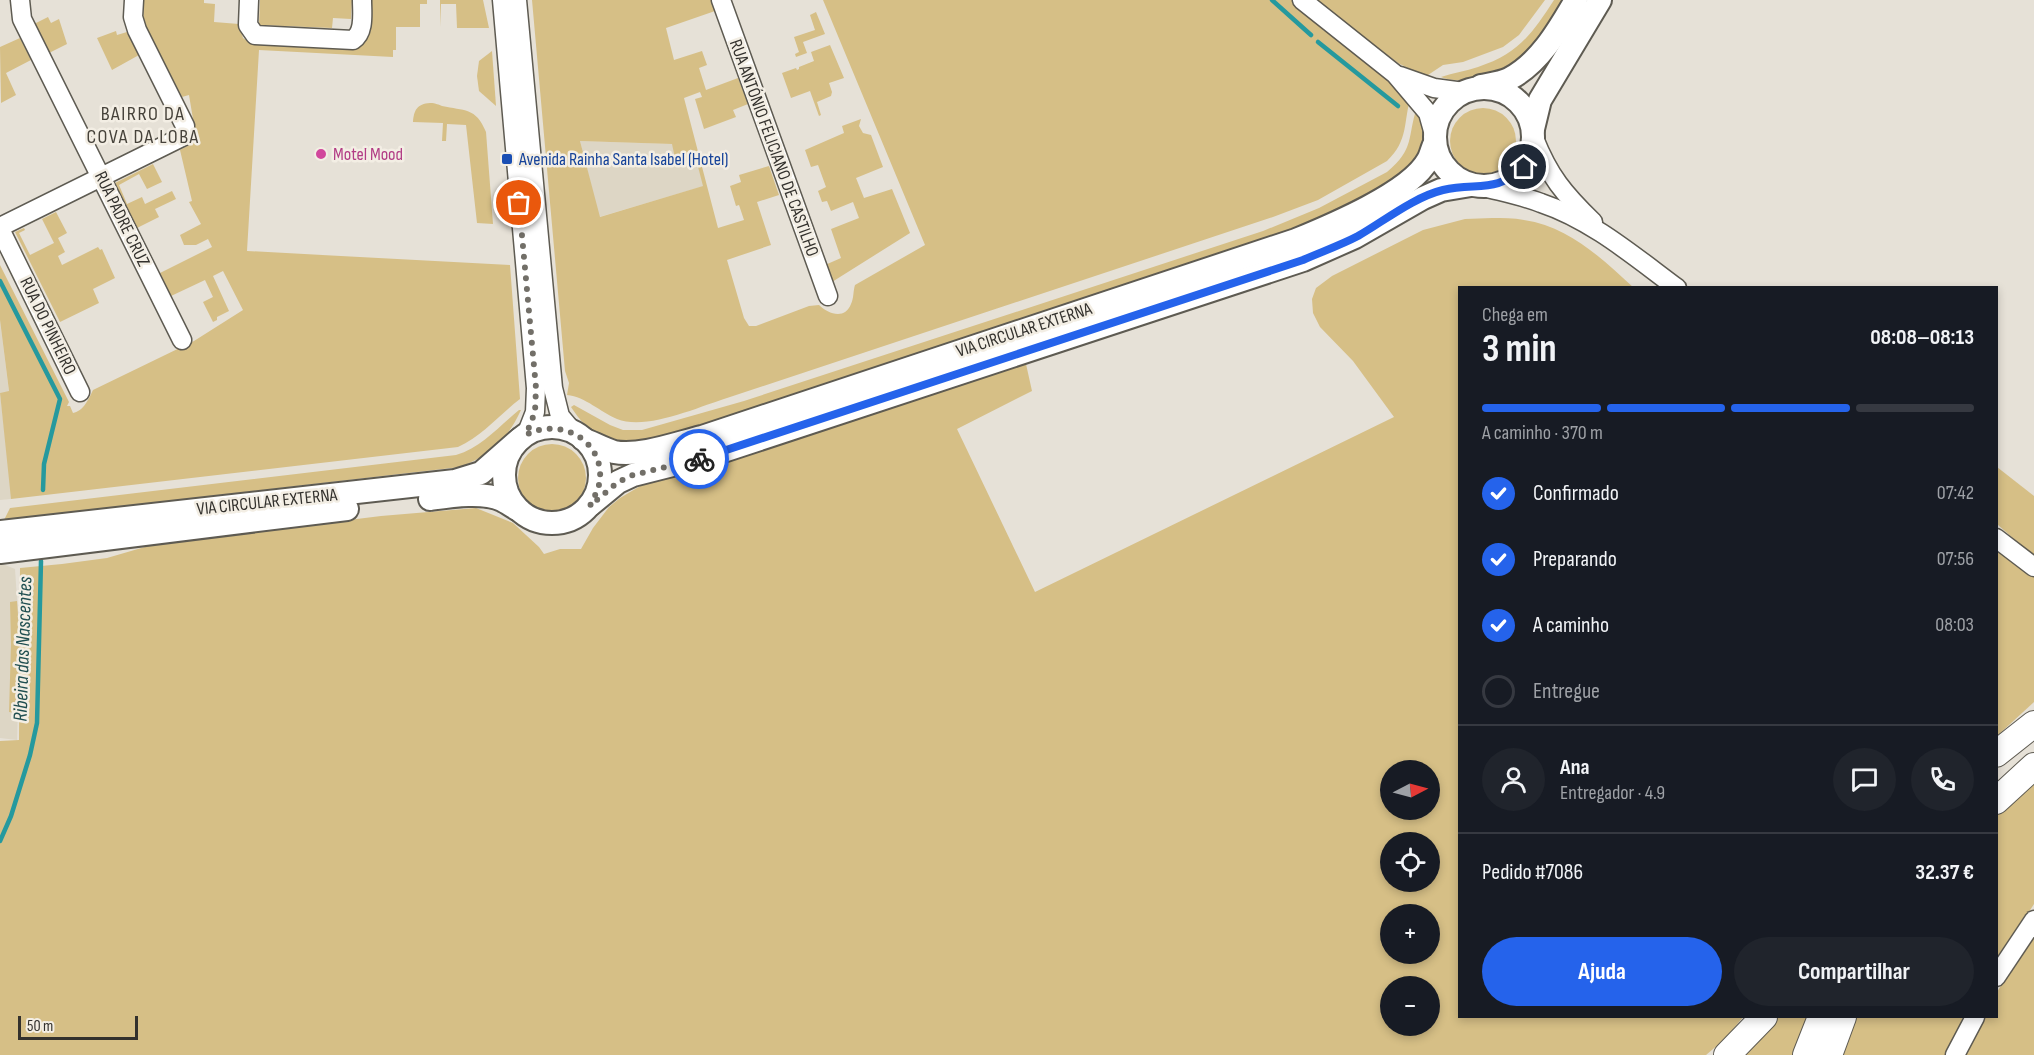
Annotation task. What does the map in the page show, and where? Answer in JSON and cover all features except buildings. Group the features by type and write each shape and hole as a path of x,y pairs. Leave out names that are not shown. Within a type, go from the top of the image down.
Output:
{"highway":[{"path":"1998,752 2034,724"},
{"path":"1998,799 2034,766"},
{"path":"1727,1055 1763,1018"},
{"path":"1806,1055 1821,1018"},
{"path":"1829,1055 1843,1018"}],"main road":[{"path":"1576,0 1558,31 1530,64 1508,79 1468,90 1452,99 1442,111 1436,124 1435,141 1439,157 1447,170 1458,179 1478,186 1499,184 1524,167 1531,153 1540,100 1600,0"},
{"path":"1468,90 1489,87 1518,100 1528,113 1533,133"},
{"name":"VIA CIRCULAR EXTERNA","path":"579,436 614,452 653,449 702,437 1296,240 1346,219 1390,194 1417,174 1427,161 1435,141"},
{"name":"VIA CIRCULAR EXTERNA","path":"590,506 618,482 633,475 708,456 1303,260 1355,237 1441,190 1478,186"},
{"path":"549,427 566,429 579,436 593,450 599,466 598,490 590,506 577,517 561,523 544,523 532,519 519,510 510,497 505,481 505,467 510,452 523,437 549,427"},
{"name":"VIA CIRCULAR EXTERNA","path":"0,532 455,481 482,473 523,437"},
{"name":"VIA CIRCULAR EXTERNA","path":"0,552 456,495 500,499 519,510"}],"street":[{"name":"RUA PADRE CRUZ","path":"20,0 22,19 182,340"},
{"path":"0,228 184,136 185,126 137,30 134,0"},
{"path":"249,0 248,25 255,35 353,40 361,30 362,0"},
{"path":"502,0 536,388 535,412 523,437"},
{"path":"517,0 553,388 560,416 579,436"},
{"name":"RUA ANTÓNIO FELICIANO DE CASTILHO","path":"721,0 828,296"},
{"path":"1302,0 1395,74 1428,113 1435,141"},
{"path":"1395,74 1434,88 1468,90"},
{"path":"1533,133 1550,175 1606,236"},
{"path":"1478,186 1542,203 1606,236 1674,286"},
{"name":"RUA DO PINHEIRO","path":"0,228 80,392"},
{"path":"1998,540 2034,567"},
{"path":"1998,973 2034,920"},
{"path":"1955,1055 1974,1018"}],"shaded area":[{"path":"144,0 204,0 204,3 215,4 214,22 239,24 243,38 252,44 351,48 364,43 368,37 372,0 427,0 427,4 420,4 420,27 396,27 396,50 393,50 393,57 259,50 247,251 510,265 520,399 483,431 458,447 11,499 0,393 9,391 0,320 0,265 69,402 67,406 70,406 73,413 83,407 93,390 194,341 243,310 223,271 213,276 229,311 217,317 217,320 213,322 203,302 213,297 205,280 171,296 160,273 212,247 208,239 196,245 184,245 180,235 201,224 189,202 192,201 180,150 191,144 195,131 189,95 182,97 143,21"},
{"path":"260,0 352,0 351,19 333,18 332,28 259,25"},
{"path":"440,0 483,0 489,28 457,28 456,4 441,4 440,27"},
{"path":"532,0 711,0 715,11 666,28 674,60 702,51 707,65 699,68 706,90 738,78 748,104 733,110 736,117 704,129 695,99 702,97 700,92 684,98 718,228 744,220 739,205 736,206 730,186 741,182 739,175 769,166 779,195 757,202 771,245 727,260 744,318 749,326 756,326 809,306 819,305 831,313 841,314 852,302 855,285 925,245 823,0 1294,0 1319,22 1324,31 1329,31 1411,96 1402,138 1399,146 1387,161 1318,200 687,412 642,422 617,419 587,402 567,395 569,383 565,371","holes":["580,141 672,144 676,163 696,159 703,186 600,217"]},
{"path":"1315,0 1545,0 1519,35 1503,47 1463,62 1443,65 1425,77 1398,63"},
{"path":"1554,0 1566,0 1536,44 1513,63 1489,75 1476,78 1452,80 1441,77 1492,62 1504,56 1531,33"},
{"path":"816,12 825,34 803,42 807,53 796,57 795,54 799,52 794,37 815,30 810,15"},
{"path":"48,17 51,23 59,19 67,44 49,53 34,24"},
{"path":"116,31 117,35 127,32 139,55 112,70 97,38"},
{"path":"20,38 31,60 6,73 16,95 1,103 0,47"},
{"path":"830,45 844,78 829,83 831,96 817,102 821,115 819,116 810,91 791,98 782,73 796,68 797,70 814,61 811,52"},
{"path":"492,51 496,106 479,91 477,76 479,61"},
{"path":"430,103 469,112 482,124 486,132 493,224 477,223 466,125 447,124 446,141 442,141 443,123 413,122 417,108"},
{"path":"1417,107 1423,124 1423,137 1419,153 1412,166 1402,176 1359,201 1244,250 651,442 626,442 605,438 587,427 571,407 574,405 623,430 642,430 744,401 1263,231 1319,208 1387,172 1396,164 1406,149"},
{"path":"1483,108 1496,110 1511,123 1516,141 1514,154 1501,169 1483,174 1470,172 1455,159 1450,141 1452,128 1465,113"},
{"path":"861,119 859,126 863,133 871,135 883,167 856,178 864,198 892,189 910,233 832,282 825,265 841,258 831,229 859,218 853,202 831,211 827,201 822,202 818,191 826,187 818,165 811,167 805,150 844,133 842,126"},
{"path":"580,141 672,144 696,159 704,186 599,217"},
{"path":"153,164 162,182 147,189 139,174 119,185 127,204 142,197 145,204 172,191 176,199 155,209 159,217 137,228 115,183"},
{"path":"56,212 67,233 58,238 65,252 58,256 62,265 98,247 102,249 115,278 93,289 99,303 60,322 15,232 24,228 25,230 19,233 30,255 54,243 42,219"},
{"path":"1492,218 1516,219 1556,229 1584,245 1632,286 1458,286 1458,1018 1742,1018 1726,1038 1706,1055 0,1055 0,741 19,740 20,568 107,558 155,544 381,516 476,508 513,523 544,554 560,549 581,549 609,507 642,485 732,461 1026,364 1032,391 957,429 1035,592 1394,417 1353,361 1320,327 1313,313 1312,299 1316,288 1332,276 1423,230 1465,219"},
{"path":"0,320 9,392 0,393"},
{"path":"0,393 12,497 0,500"},
{"path":"521,410 516,421 497,445 481,457 460,467 4,520 10,508 456,455 482,442"},
{"path":"552,444 565,447 576,454 583,465 586,478 583,491 576,502 565,509 552,512 539,509 528,502 521,491 518,478 521,465 528,454 539,447"},
{"path":"1998,468 2034,496 2034,557 1998,525"},
{"path":"1998,540 2034,567 2034,702 1998,735"},
{"path":"0,563 15,569 20,643 17,740 0,738"},
{"path":"17,601 20,643 18,713 9,712 10,602"},
{"path":"2034,774 2034,904 1998,960 1998,812"},
{"path":"2034,933 2034,1055 1962,1055 1980,1018 1998,1018 1998,990"},
{"path":"1769,1018 1808,1018 1795,1055 1734,1055"},
{"path":"1850,1018 1963,1018 1947,1055 1836,1055"}],"waterway":[{"path":"1272,0 1311,35"},
{"path":"1318,42 1398,106"},
{"name":"Ribeira das Nascentes","path":"0,281 60,399 44,464 43,490"},
{"name":"Ribeira das Nascentes","path":"0,841 11,816 30,755 37,723 41,561"}],"way so far":[{"path":"519,203 536,388 535,412 526,435 549,427 566,429 583,439 593,450 599,466 600,478 598,490 590,506 618,482 633,475 699,459"}],"place":[{"name":"Motel Mood","path":"321,154"},
{"name":"Avenida Rainha Santa Isabel (Hotel)","path":"507,159"}],"district":[{"name":"BAIRRO DA COVA DA LOBA","path":"143,126"}],"route":[{"path":"699,459 1303,260 1355,237 1441,190 1471,185 1484,187 1499,184 1513,178 1524,167"}]}
